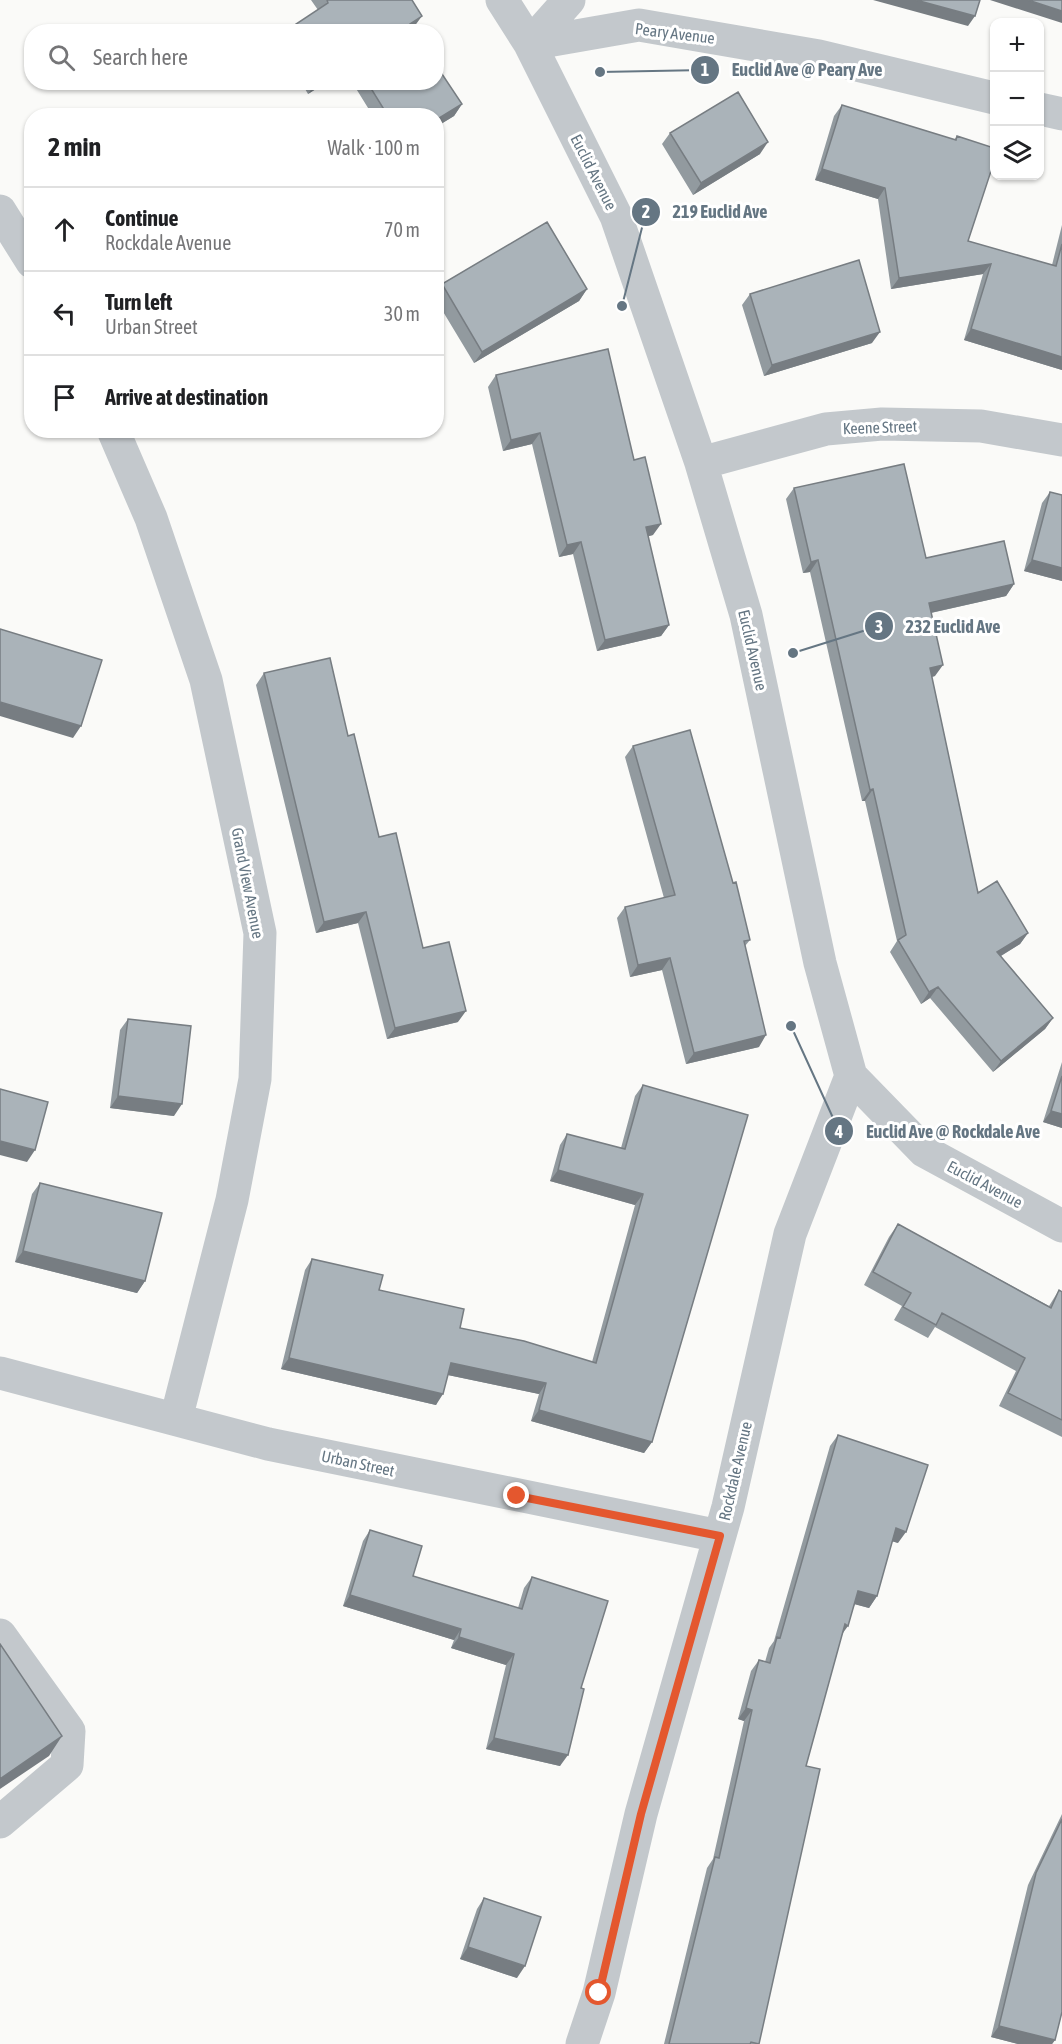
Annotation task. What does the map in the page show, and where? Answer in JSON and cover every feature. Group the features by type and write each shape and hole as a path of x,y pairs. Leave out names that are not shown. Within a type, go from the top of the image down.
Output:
{"street":[{"name":"Euclid Avenue","path":"501,0 530,44 616,216 701,463 746,615 820,963 852,1076 924,1151 1062,1226"},
{"path":"530,44 569,0"},
{"name":"Peary Avenue","path":"530,44 639,26 819,56 990,97"},
{"path":"1044,110 1062,114"},
{"path":"0,211 24,249"},
{"name":"Keene Street","path":"701,463 826,429 882,424 981,426 1062,440"},
{"name":"Grand View Avenue","path":"116,438 151,518 206,680 260,933 255,1079 232,1200 176,1419"},
{"name":"Rockdale Avenue","path":"582,2044 599,1993 641,1814 720,1536 790,1234 852,1076"},
{"name":"Urban Street","path":"0,1373 268,1444 720,1536"},
{"path":"0,1635 69,1731 67,1765 0,1822"}],"building":[{"path":"327,0 412,0 422,16 410,24 296,24 328,3"},
{"path":"916,0 980,0 975,16"},
{"path":"1028,0 1062,0 1062,11"},
{"path":"444,77 462,104 444,115 444,108 383,108 372,90 444,90"},
{"path":"738,92 768,142 701,183 670,133"},
{"path":"842,105 956,140 957,136 990,147 990,174 968,241 1056,266 1062,244 1062,357 971,329 991,264 899,278 885,188 822,169"},
{"path":"547,222 587,289 482,352 444,287 444,283"},
{"path":"859,260 880,332 772,365 750,294"},
{"path":"608,349 634,460 645,457 661,524 646,527 669,625 605,640 581,542 567,545 540,433 511,440 496,375"},
{"path":"904,464 926,558 1004,541 1014,584 929,603 943,665 930,668 978,893 997,881 1028,933 997,952 1053,1018 1001,1061 938,987 929,992 898,940 906,935 873,789 870,790 818,560 811,562 794,488"},
{"path":"1050,492 1062,495 1062,568 1032,560"},
{"path":"0,629 102,660 81,726 0,702"},
{"path":"330,658 348,736 354,734 379,837 396,833 423,948 449,942 466,1011 395,1028 366,912 324,922 264,673"},
{"path":"690,730 733,883 736,882 750,940 744,941 766,1035 694,1053 670,958 638,965 625,907 675,895 633,746"},
{"path":"128,1019 191,1026 182,1104 118,1096"},
{"path":"1062,1076 1062,1114 1051,1111"},
{"path":"643,1085 748,1115 652,1442 539,1410 546,1383 451,1363 443,1394 289,1358 312,1259 383,1275 379,1290 464,1309 460,1328 524,1341 596,1363 643,1194 558,1170 567,1134 625,1149"},
{"path":"0,1089 48,1102 35,1150 0,1141"},
{"path":"40,1183 162,1213 145,1281 23,1251"},
{"path":"898,1224 1051,1308 1059,1290 1062,1292 1062,1420 1008,1393 1025,1358 942,1313 936,1325 903,1307 911,1293 873,1272"},
{"path":"838,1435 928,1465 906,1532 896,1528 877,1596 858,1591 848,1626 845,1624 806,1766 820,1769 759,2044 751,2042 750,2044 669,2044 715,1857 719,1858 752,1710 746,1708 759,1660 770,1663 777,1637 780,1638"},
{"path":"370,1530 422,1546 413,1576 522,1609 532,1577 608,1601 581,1688 584,1689 568,1755 494,1738 514,1654 459,1637 461,1629 350,1595"},
{"path":"0,1644 62,1736 0,1779"},
{"path":"1062,1819 1062,2012 1055,2040 999,2026 1036,1873"},
{"path":"484,1898 541,1917 525,1966 468,1947"}],"place":[{"name":"Euclid Ave @ Peary Ave","path":"600,72"},
{"name":"219 Euclid Ave","path":"622,306"},
{"name":"232 Euclid Ave","path":"793,653"},
{"name":"Euclid Ave @ Rockdale Ave","path":"791,1026"}],"route":[{"path":"517,1496 720,1536 641,1814 599,1993"}]}
